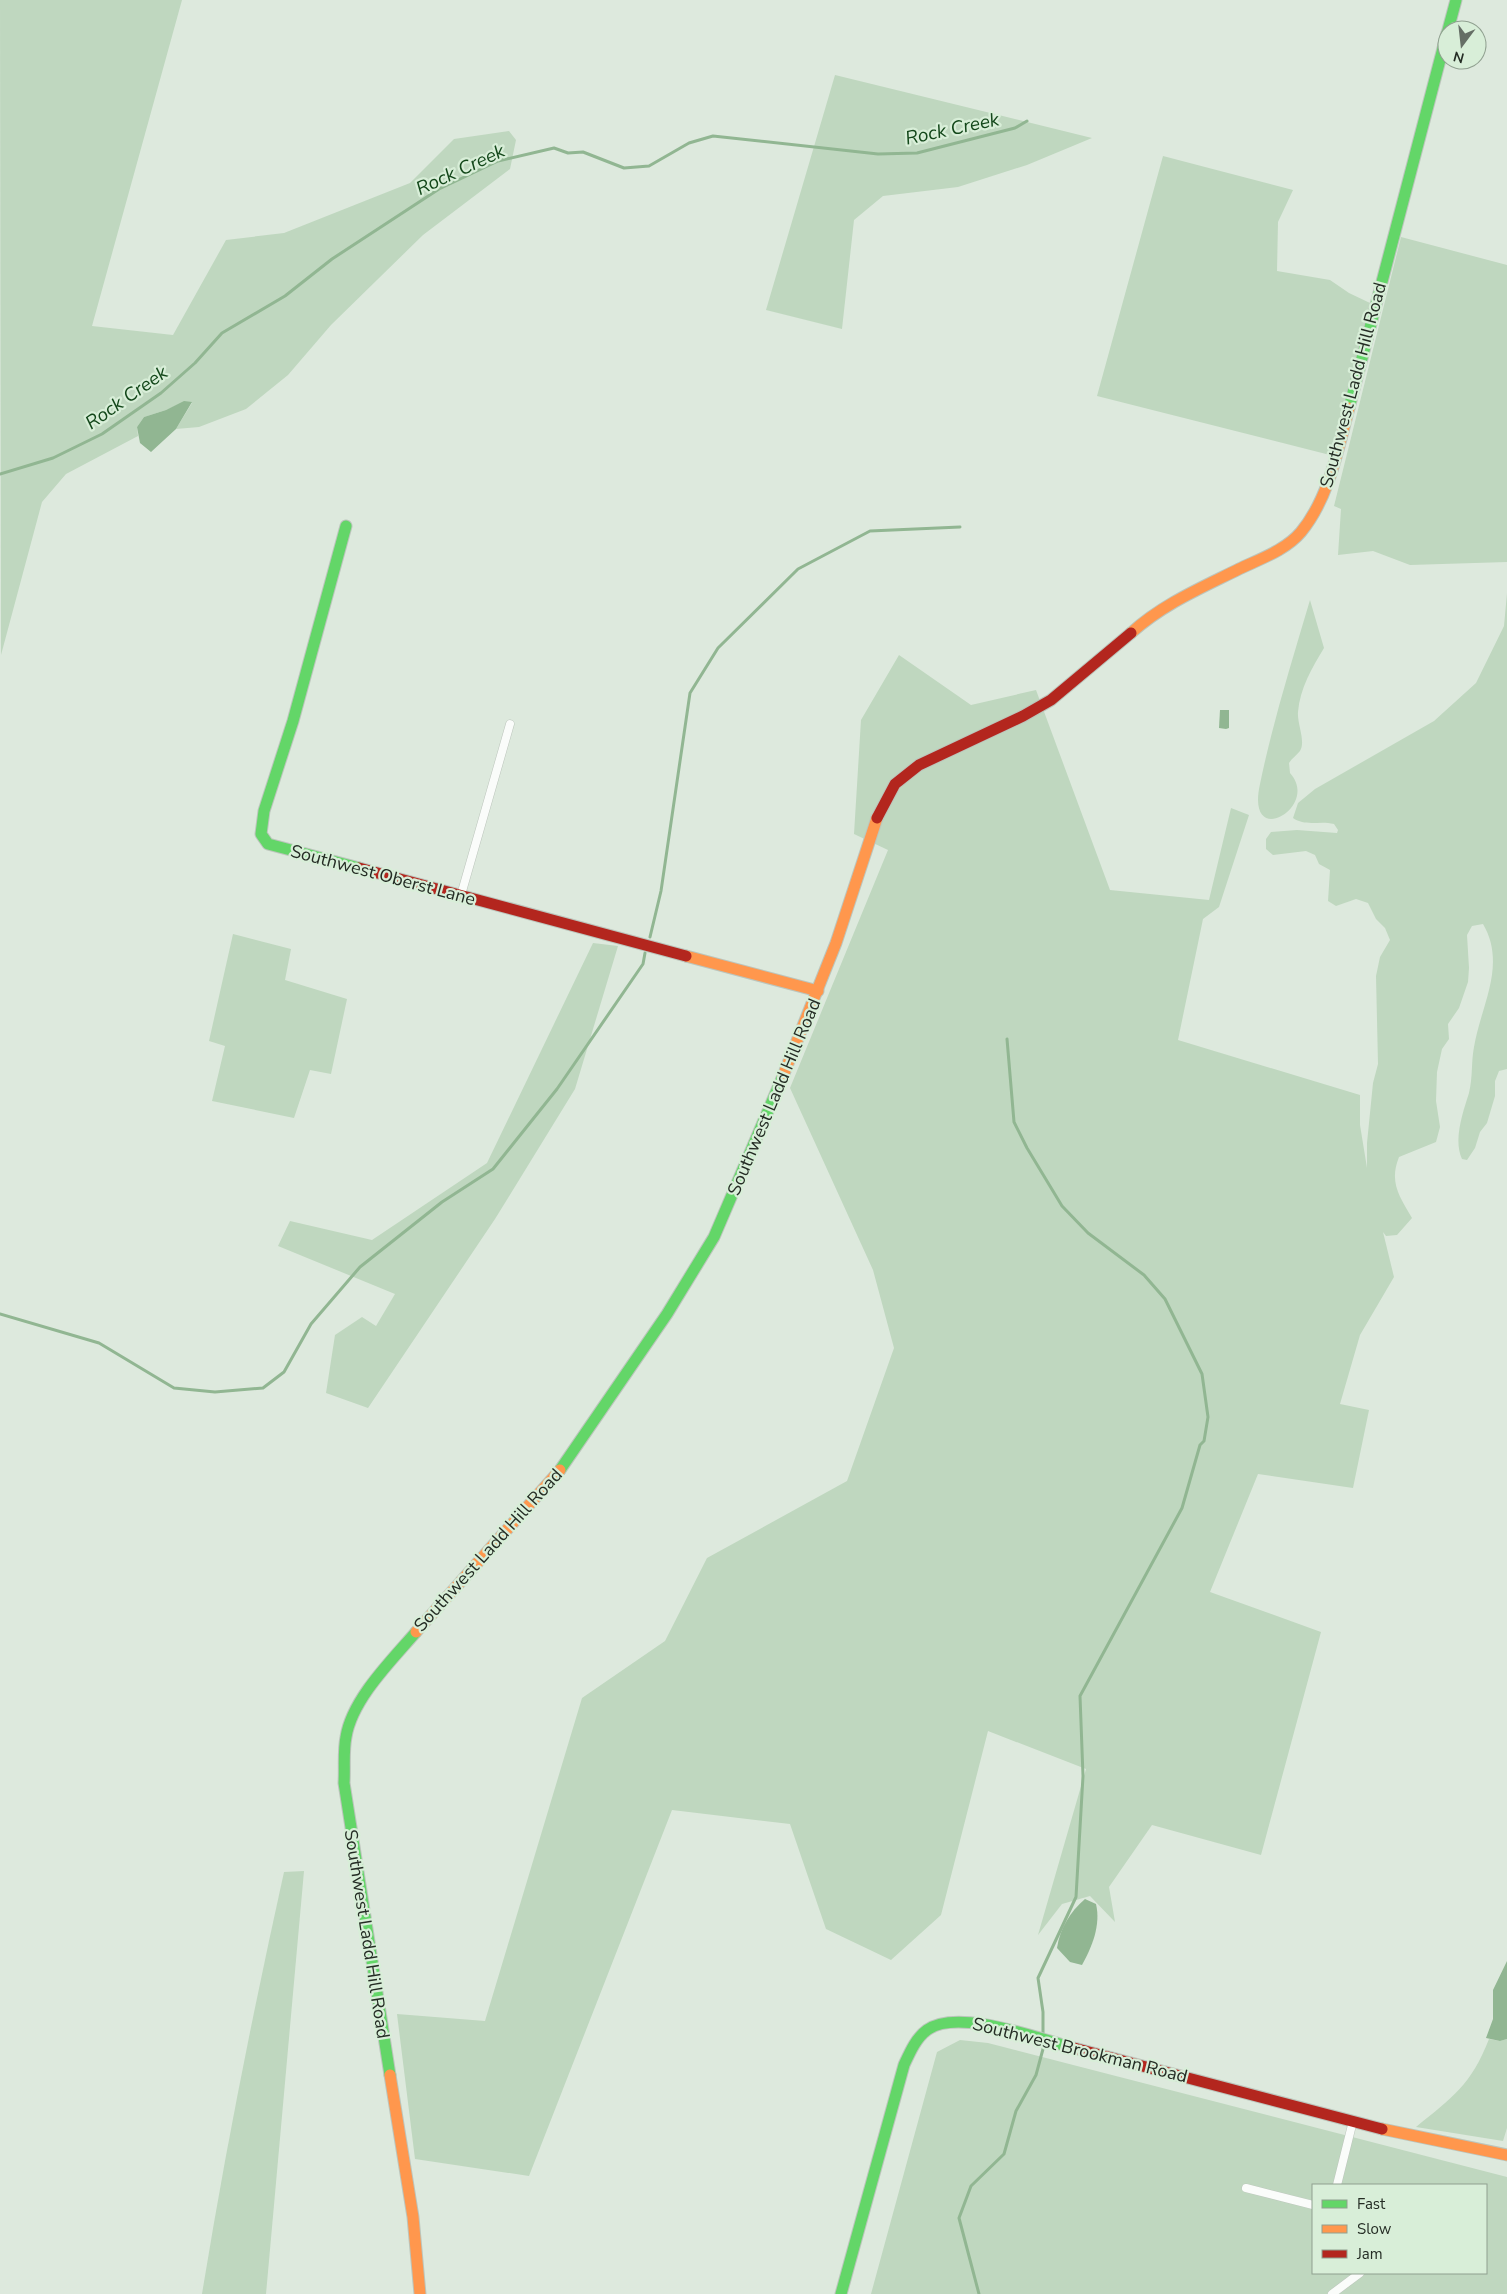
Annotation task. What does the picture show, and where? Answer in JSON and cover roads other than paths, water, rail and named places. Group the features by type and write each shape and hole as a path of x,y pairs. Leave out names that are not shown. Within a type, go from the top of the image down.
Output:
{"street":[{"name":"Southwest Ladd Hill Road","path":"1450,20 1456,0"},
{"name":"Southwest Ladd Hill Road","path":"420,2294 413,2217 345,1792 343,1760 348,1729 362,1699 383,1671 430,1614 556,1476 667,1314 722,1221 818,991 879,813 889,793 904,775 933,757 1042,706 1078,679 1160,610 1194,590 1269,555 1296,537 1310,520 1323,496 1335,462 1437,66"},
{"name":"Southwest Oberst Lane","path":"346,526 293,721 264,811 261,834 268,844 818,991"},
{"path":"460,896 510,724"},
{"name":"Southwest Brookman Road","path":"841,2294 904,2065 913,2043 935,2024 951,2020 970,2021 1404,2135 1507,2154"},
{"path":"1337,2184 1353,2121"},
{"path":"1246,2188 1312,2205"},
{"path":"1332,2294 1359,2274"}],"waterway":[{"name":"Rock Creek","path":"0,474 53,458 102,434 161,393 195,363 222,333 285,296 332,259 439,189 498,161 554,148 568,153 583,152 624,168 649,166 689,143 713,136 878,154 917,153 1015,128 1027,121"},
{"path":"650,937 661,891 690,693 718,648 798,569 870,531 960,527"},
{"path":"0,1314 99,1343 174,1388 215,1392 263,1388 284,1372 311,1324 360,1267 442,1202 493,1169 557,1089 643,964 645,953"},
{"path":"979,2294 959,2218 971,2186 1004,2154 1016,2111 1036,2075 1043,2049 1043,2012 1038,1978 1076,1897 1083,1776 1080,1696 1182,1508 1200,1445 1204,1441 1208,1417 1202,1374 1165,1299 1144,1275 1088,1233 1062,1206 1027,1148 1014,1122 1007,1039"}]}
